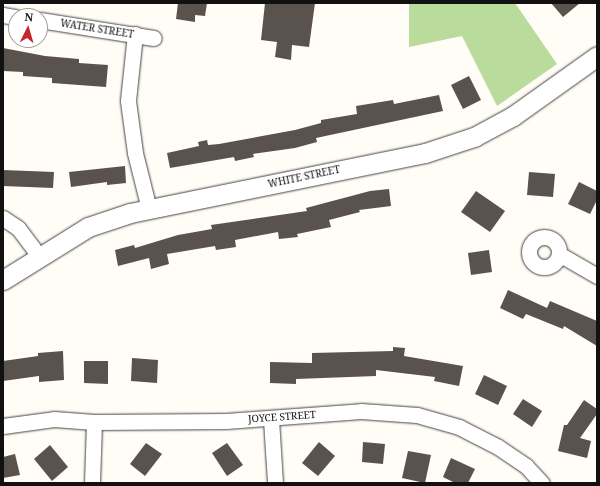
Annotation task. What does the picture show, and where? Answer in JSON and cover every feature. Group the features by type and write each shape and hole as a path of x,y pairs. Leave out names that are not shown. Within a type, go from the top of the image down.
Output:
{"street":[{"name":"WATER STREET","path":"48,21 154,38"},
{"path":"135,34 128,101 135,153 149,209"},
{"name":"WHITE STREET","path":"3,280 88,227 149,209 425,153 474,137 513,116 597,56"},
{"path":"3,218 18,228 40,257"},
{"path":"559,254 597,276"},
{"name":"JOYCE STREET","path":"3,426 54,419 94,422 271,419 361,411 417,415 459,427 498,448 526,466 542,483"},
{"path":"271,419 275,483"},
{"path":"92,483 94,422"}],"green space":[{"path":"409,3 515,3 557,64 497,106 462,36 409,47"}],"building":[{"path":"178,3 207,3 205,16 195,15 195,22 176,19"},
{"path":"265,3 315,3 309,47 292,45 291,60 275,57 277,42 261,40"},
{"path":"551,3 580,3 563,17"},
{"path":"3,48 45,56 79,59 79,63 108,65 106,87 52,83 52,78 23,76 23,72 3,71"},
{"path":"469,76 481,100 463,109 451,85"},
{"path":"439,95 443,111 316,138 317,142 295,148 253,154 254,157 235,161 234,157 170,168 167,153 199,146 198,142 207,140 208,145 219,144 295,130 321,123 321,120 357,114 356,106 393,100 394,104"},
{"path":"125,166 126,183 107,185 107,182 71,187 69,172"},
{"path":"3,170 54,172 53,188 3,186"},
{"path":"529,172 555,174 553,197 527,195"},
{"path":"579,182 597,191 597,200 590,214 568,204"},
{"path":"389,189 391,206 359,210 360,212 329,220 331,227 297,234 298,237 279,239 278,232 235,240 236,247 216,250 215,246 167,254 169,264 151,269 149,258 118,266 115,250 134,245 135,248 178,235 212,229 211,225 307,211 306,208 370,191"},
{"path":"476,191 505,211 490,232 461,212"},
{"path":"489,250 492,272 471,275 468,253"},
{"path":"508,290 547,308 550,301 597,321 597,346 564,326 563,329 526,314 523,319 500,308"},
{"path":"393,347 405,348 404,356 463,366 459,386 434,381 435,377 376,370 376,376 296,379 296,384 270,383 270,362 312,363 312,353 393,351"},
{"path":"63,351 64,380 39,382 39,376 3,381 3,361 38,356 38,353"},
{"path":"132,358 158,360 157,383 131,381"},
{"path":"84,361 108,361 108,384 84,383"},
{"path":"484,375 507,386 498,405 475,394"},
{"path":"523,399 542,411 532,427 513,414"},
{"path":"584,400 597,409 597,414 580,438 591,441 587,458 558,451 564,425 567,425"},
{"path":"319,442 335,456 318,476 302,463"},
{"path":"363,442 385,444 383,464 362,462"},
{"path":"146,443 162,454 145,476 130,464"},
{"path":"227,443 243,465 227,476 212,453"},
{"path":"50,445 68,467 52,481 34,459"},
{"path":"408,451 431,455 425,483 402,478"},
{"path":"15,454 20,475 3,478 3,457"},
{"path":"451,458 475,469 468,483 455,483 443,477"}]}
